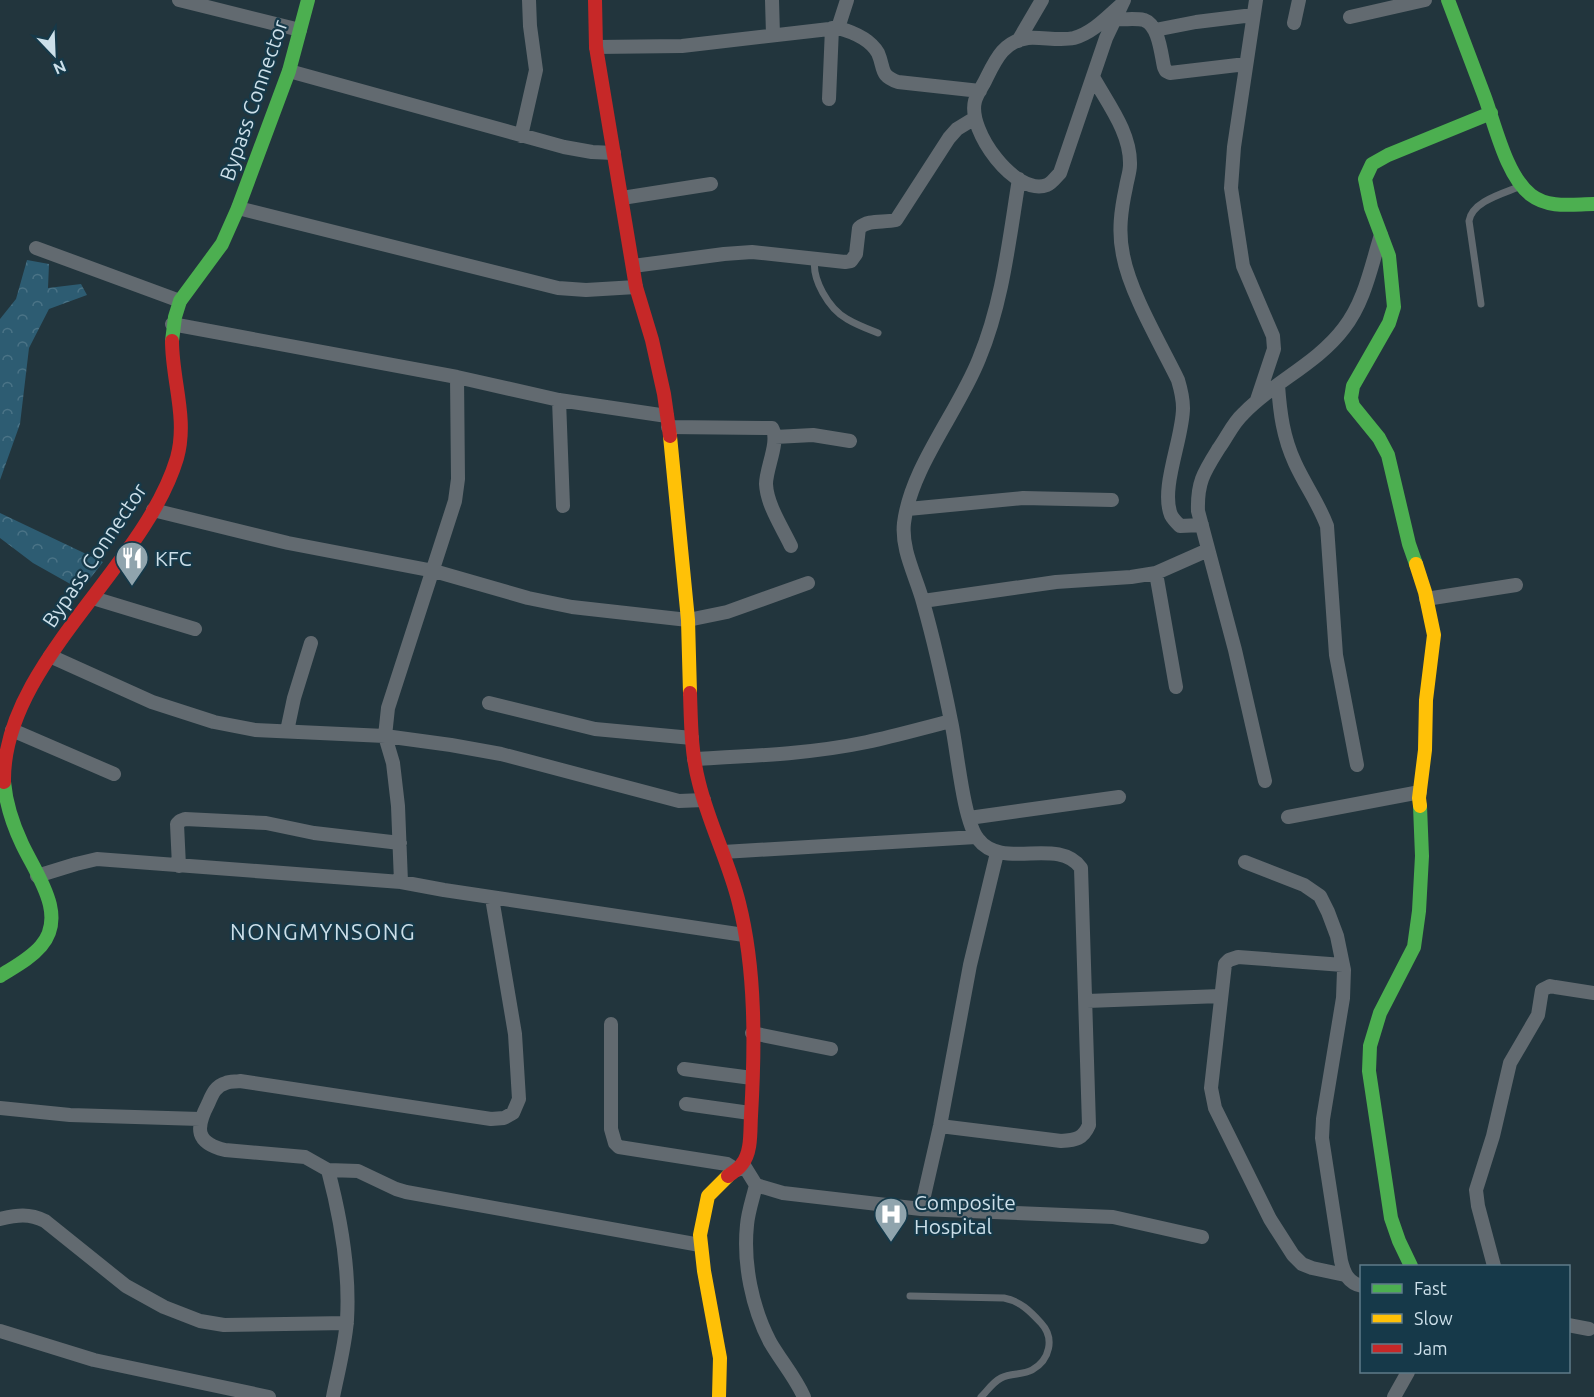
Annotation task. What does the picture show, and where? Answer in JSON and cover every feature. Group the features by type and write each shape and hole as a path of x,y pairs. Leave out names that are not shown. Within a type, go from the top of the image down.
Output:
{"street":[{"path":"179,0 300,30"},
{"name":"Bypass Connector","path":"0,976 42,946 50,932 51,912 21,843 6,798 4,768 12,730 27,697 51,656 153,510 169,480 181,432 171,339 172,324 180,301 222,244 238,208 289,71 308,0"},
{"path":"521,136 536,70 529,0"},
{"path":"595,0 596,47 636,287 652,340 667,422 688,620 694,759 704,800 740,905 749,963 752,1033 749,1144 740,1167 717,1185 708,1196 703,1214 700,1245 720,1358 719,1397"},
{"path":"772,0 773,35"},
{"path":"830,99 835,28 846,0"},
{"path":"1018,41 1042,0"},
{"path":"1256,0 1234,147 1231,188 1243,266 1273,336 1274,349 1257,400"},
{"path":"1294,23 1299,0"},
{"path":"1350,17 1425,0"},
{"path":"1448,0 1516,176 1522,185 1530,195 1551,205 1594,204"},
{"path":"1123,2 1093,77 1060,173 1050,185 1040,187 1027,184 1001,165 980,135 974,109 980,91 1005,47 1025,39 1072,38 1084,34 1096,27 1123,2"},
{"path":"1155,30 1254,15"},
{"path":"1115,19 1144,20 1150,24 1155,30 1164,67 1170,73 1246,64"},
{"path":"596,47 682,46 835,28 849,31 867,40 878,53 883,72 888,79 980,91"},
{"path":"289,71 564,147 614,153"},
{"path":"1093,77 1122,130 1128,146 1130,165 1120,216 1123,258 1134,290 1178,380 1182,396 1183,410 1170,483 1171,516 1180,526 1202,525"},
{"path":"1410,1265 1396,1239 1390,1221 1389,1199 1369,1071 1373,1032 1380,1013 1414,947 1422,856 1420,792 1425,750 1426,700 1434,635 1388,455 1379,438 1353,406 1351,398 1353,386 1389,323 1394,307 1389,256 1371,208 1365,178 1372,164 1388,155 1491,113"},
{"path":"633,266 752,252 851,261 856,254 859,228 871,222 896,220 949,138 957,129 975,118"},
{"path":"940,1126 1061,1141 1076,1140 1085,1134 1089,1125 1087,1001 1081,868 1075,860 1063,855 997,853 984,846 976,837 969,818 951,721 923,601 905,546 904,523 916,482 936,440 964,394 992,326 1000,294 1019,179"},
{"path":"622,198 711,184"},
{"path":"238,208 558,288 586,290 636,287"},
{"path":"1265,781 1235,650 1198,512 1197,491 1206,469 1241,416 1257,400 1323,351 1344,329 1358,308 1381,235"},
{"path":"36,248 180,301"},
{"path":"172,324 457,377 667,422 771,428 775,437 766,482 768,496 791,546"},
{"path":"401,882 398,806 393,763 385,736 388,708 455,501 459,479 457,377"},
{"path":"1278,385 1280,420 1285,440 1327,526 1336,656 1357,765"},
{"path":"559,400 563,506"},
{"path":"775,437 813,435 850,441"},
{"path":"908,509 1023,498 1112,500"},
{"path":"153,510 288,543 434,571 528,598 572,607 688,620 727,612 807,583"},
{"path":"923,601 1056,582 1131,578 1156,573 1209,550"},
{"path":"1156,573 1176,687"},
{"path":"1426,599 1516,585"},
{"path":"93,598 195,629"},
{"path":"287,731 294,698 311,643"},
{"path":"51,656 152,702 214,722 255,730 385,736 501,754 679,801 704,800"},
{"path":"489,704 595,729 692,738"},
{"path":"694,759 797,753 867,742 951,721"},
{"path":"12,730 114,774"},
{"path":"1288,816 1420,792"},
{"path":"969,818 1119,797"},
{"path":"178,866 176,829 180,821 185,819 266,823 314,833 400,843"},
{"path":"723,852 976,837"},
{"path":"921,1209 940,1126 970,965 997,853"},
{"path":"37,876 97,859 401,882 492,898 744,934"},
{"path":"1245,862 1304,885 1320,896 1338,936 1343,965 1343,998 1323,1119 1322,1138 1341,1261 1345,1275 1355,1285 1360,1286"},
{"path":"492,898 514,1034 519,1100 513,1113 504,1118 491,1119 240,1081 225,1083 215,1089 201,1119 202,1139 214,1148 225,1150 305,1157 328,1170 358,1171 406,1192 700,1245"},
{"path":"1343,965 1238,957 1225,964 1211,1099 1270,1220 1293,1255 1302,1264 1312,1268 1345,1275"},
{"path":"1494,1265 1476,1190 1493,1136 1510,1064 1538,1015 1542,990 1555,987 1594,993"},
{"path":"1087,1001 1221,996"},
{"path":"611,1024 611,1129 615,1143 619,1147 740,1167 756,1185 783,1193 921,1209 1113,1217 1202,1237"},
{"path":"752,1033 831,1049"},
{"path":"684,1069 752,1078"},
{"path":"686,1104 750,1113"},
{"path":"0,1108 70,1115 201,1119"},
{"path":"328,1170 337,1203 348,1284 347,1323 333,1397"},
{"path":"756,1185 747,1224 748,1268 752,1286 760,1321 782,1363 798,1383 804,1397"},
{"path":"0,1219 19,1214 34,1215 45,1221 126,1286 154,1302 200,1321 224,1325 347,1323"},
{"path":"1570,1325 1589,1329"},
{"path":"0,1330 94,1360 269,1397"},
{"path":"1394,1397 1407,1373"}],"lane":[{"path":"1481,304 1469,221 1470,213 1476,207 1522,185"},
{"path":"815,258 813,267 816,281 834,309 847,319 879,333"},
{"path":"910,1296 1016,1300 1044,1325 1049,1335 1050,1347 1040,1363 1030,1371 1011,1373 998,1379 981,1397"}],"green space":[{"path":"27,260 49,264 48,288 81,284 87,295 49,309 29,348 20,424 0,480 0,319 16,299"},
{"path":"0,513 103,562 81,590 33,563 0,538"}],"traffic: fast":[{"path":"172,341 180,301 222,244 238,208 289,71 308,0"},
{"path":"1448,0 1502,149 1522,186 1531,195 1546,202 1562,205 1594,204"},
{"path":"1416,564 1409,544 1388,455 1379,438 1353,406 1351,398 1353,386 1389,323 1394,307 1389,256 1371,208 1365,179 1372,164 1388,155 1491,113"},
{"path":"0,976 37,951 49,934 51,921 51,908 47,895 13,822 4,782"},
{"path":"1411,1265 1391,1218 1369,1071 1370,1046 1380,1013 1414,947 1419,911 1422,856 1420,806"}],"traffic: slow":[{"path":"670,436 688,620 690,693"},
{"path":"1416,564 1425,592 1434,635 1426,700 1425,750 1420,806"},
{"path":"719,1397 720,1358 704,1271 700,1235 708,1196 728,1176"}],"traffic: jam":[{"path":"595,0 596,47 636,287 652,340 664,394 670,436"},
{"path":"4,782 10,739 26,697 49,657 136,539 160,499 177,458 181,429 172,341"},
{"path":"690,693 696,772 739,903 749,955 753,1009 750,1141 745,1159 728,1176"}],"place":[{"name":"KFC","path":"132,587"},
{"name":"Composite Hospital","path":"891,1243"}],"district":[{"name":"NONGMYNSONG","path":"323,931"}]}
